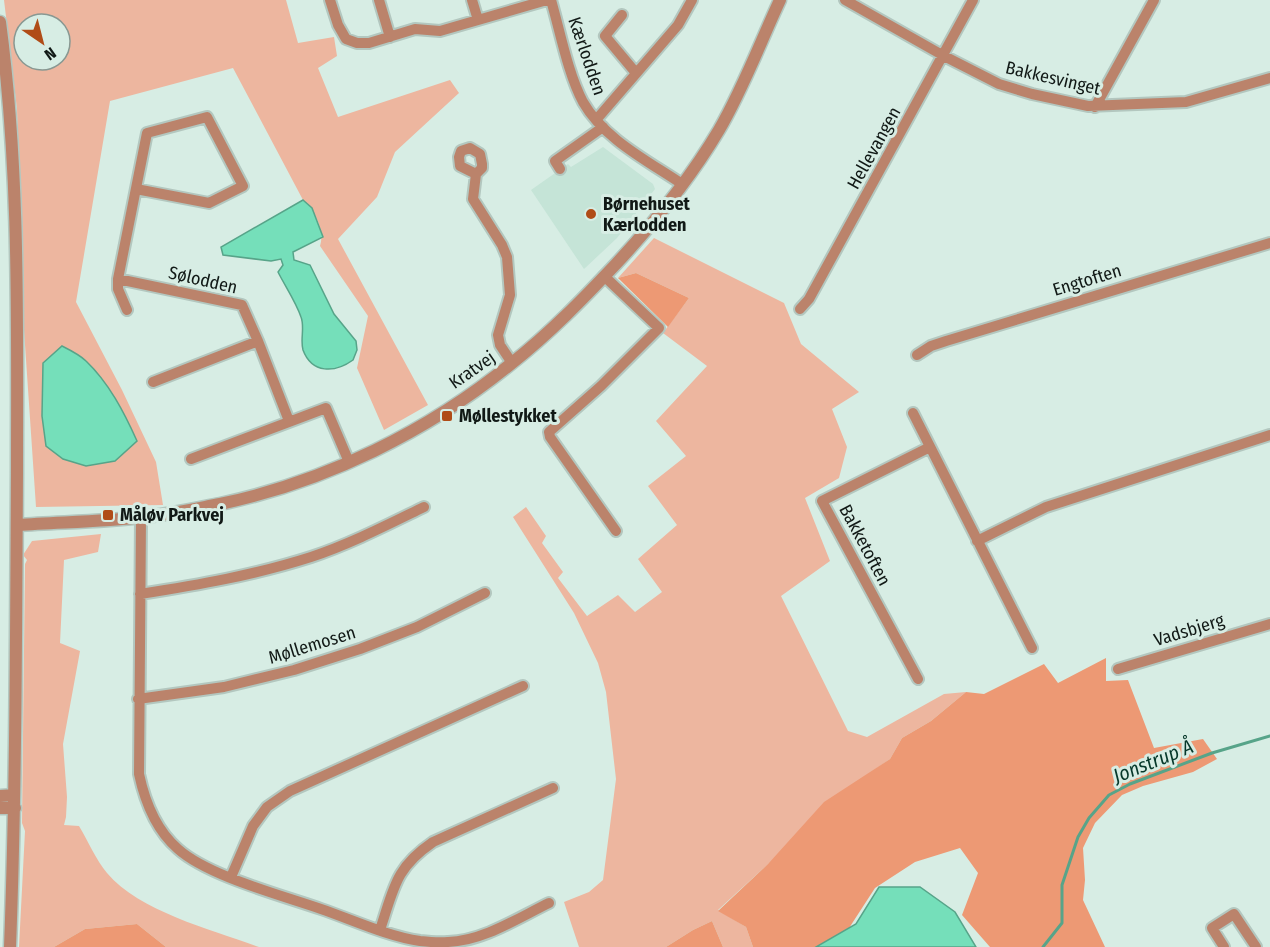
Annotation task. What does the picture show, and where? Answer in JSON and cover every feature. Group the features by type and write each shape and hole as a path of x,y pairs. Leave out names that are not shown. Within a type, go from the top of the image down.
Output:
{"street":[{"name":"Kærlodden","path":"330,0 338,26 346,39 357,43 369,43 415,29 440,31 549,0 583,102 600,123 627,147 682,184"},
{"path":"379,0 390,37"},
{"path":"472,0 478,20"},
{"name":"Kærlodden","path":"560,168 555,161 600,123 636,73 678,25 692,0"},
{"name":"Kratvej","path":"18,525 141,518 221,504 261,494 349,462 417,428 462,400 512,363 568,315 646,232 682,184 724,120 780,0"},
{"name":"Bakkesvinget","path":"845,0 999,84 1032,94 1095,107 1186,102 1270,78"},
{"name":"Hellevangen","path":"800,309 809,299 973,0"},
{"path":"1095,107 1154,0"},
{"name":"Kærlodden","path":"622,15 605,36 636,73"},
{"path":"0,22 8,84 15,204 18,525 10,947"},
{"path":"127,310 118,289 118,279 147,133 207,117 243,186 209,203 136,189"},
{"path":"476,174 473,199 507,257 510,296 498,335 500,345 512,363"},
{"name":"Engtoften","path":"917,355 931,346 946,341 1270,243"},
{"path":"604,276 659,328 601,386 549,432 549,435 616,531"},
{"name":"Sølodden","path":"118,279 242,305 289,421"},
{"path":"153,382 258,341"},
{"path":"191,459 326,408 349,462"},
{"path":"912,413 1032,648"},
{"path":"977,541 1046,507 1268,436 1270,448"},
{"name":"Bakketoften","path":"918,679 822,501 930,447"},
{"path":"140,594 202,585 310,557 358,539 424,507"},
{"path":"141,518 139,774 146,801 159,828 178,849 200,865 231,877 380,930 420,941 449,942 477,937 549,903"},
{"name":"Møllemosen","path":"138,699 224,687 294,670 360,649 417,627 486,593"},
{"name":"Vadsbjerg","path":"1118,669 1270,624"},
{"path":"231,877 253,826 267,807 290,791 523,686"},
{"path":"380,930 396,884 404,867 416,853 433,842 553,788"},
{"path":"0,796 14,801"},
{"path":"0,808 14,801"},
{"path":"1224,947 1212,928 1234,914 1256,947"}],"shaded area":[{"path":"4,0 286,0 298,43 334,37 337,56 318,68 338,117 450,80 459,93 395,152 377,197 338,239 428,405 384,430 357,368 368,316 320,246 320,227 315,215 303,200 233,68 110,101 76,302 156,462 163,505 36,507 24,330 17,109 13,72 72,72 72,12 12,12 12,67"},
{"name":"Børnehuset Kærlodden","path":"603,147 653,184 655,189 617,238 584,269 531,190 568,164 571,167"},
{"path":"303,200 312,208 323,237 293,252 294,260 310,265 334,314 356,341 357,350 353,360 332,369 312,364 303,350 302,321 278,272 283,265 281,259 271,261 223,255 221,247"},
{"path":"654,238 784,303 801,344 859,392 832,409 847,447 839,478 805,498 830,561 781,596 848,731 867,737 944,694 966,692 931,721 902,738 890,759 861,779 718,910 746,927 753,947 723,947 712,921 666,947 579,947 564,902 589,892 603,880 616,779 606,692 598,663 574,613 513,517 526,507 546,536 542,543 563,572 558,578 587,616 618,595 635,612 662,592 638,559 677,525 648,486 686,456 656,421 707,366 663,333 689,298 636,273 618,278"},
{"path":"636,273 689,298 668,327 618,278"},
{"path":"62,346 86,361 102,379 132,430 137,441 115,461 86,466 63,459 46,446 42,416 43,363"},
{"path":"101,534 98,552 64,560 60,643 80,651 63,744 67,797 64,825 79,826 107,873 138,899 178,918 259,947 166,947 137,924 85,929 54,947 19,947 25,831 22,823 25,564 27,560 23,555 32,541"},
{"path":"1106,658 1106,681 1128,680 1154,748 1203,739 1217,759 1193,772 1143,786 1122,795 1095,823 1083,848 1085,880 1083,900 1105,947 990,947 962,915 978,873 960,848 915,862 875,888 840,942 832,947 753,947 746,927 718,911 768,864 824,802 890,759 902,738 931,721 966,692 984,694 1044,664 1058,683"},
{"path":"879,887 920,887 955,912 976,947 816,947 856,924"},
{"path":"712,921 723,947 666,947 693,930"},
{"path":"137,924 166,947 54,947 85,929"}],"waterway":[{"name":"Jonstrup Å","path":"1043,947 1062,923 1062,885 1078,837 1089,818 1109,795 1130,784 1212,753 1270,736"}],"place":[{"name":"Børnehuset Kærlodden","path":"591,214"},
{"name":"Møllestykket","path":"447,416"},
{"name":"Måløv Parkvej","path":"108,515"}]}
